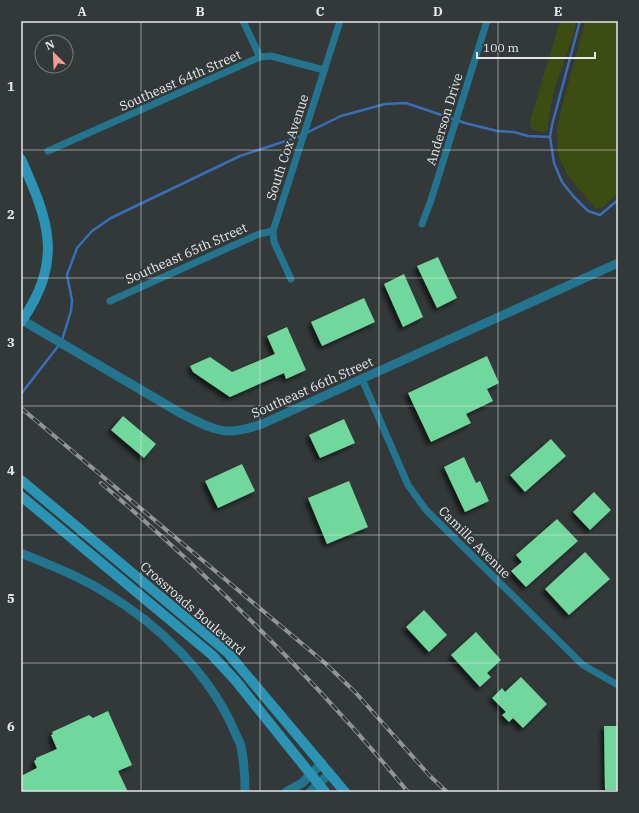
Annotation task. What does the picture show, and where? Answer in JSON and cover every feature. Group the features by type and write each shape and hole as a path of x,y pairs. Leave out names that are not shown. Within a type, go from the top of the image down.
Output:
{"main road":[{"path":"21,159 41,207 49,242 43,277 35,299 22,321"},
{"name":"Crossroads Boulevard","path":"21,480 228,653 345,792"},
{"name":"Crossroads Boulevard","path":"21,496 212,655 236,681 322,788"}],"street":[{"path":"243,21 260,57"},
{"name":"South Cox Avenue","path":"273,230 340,21"},
{"name":"Anderson Drive","path":"422,224 431,200 487,21"},
{"name":"Southeast 64th Street","path":"48,152 260,57 271,56 324,70"},
{"path":"273,230 274,242 291,279"},
{"name":"Southeast 65th Street","path":"110,301 259,234 273,230"},
{"name":"Southeast 66th Street","path":"22,321 182,414 207,426 226,432 243,430 262,424 618,263"},
{"name":"Camille Avenue","path":"362,379 408,485 426,510 583,664 618,685"},
{"path":"21,553 55,567 106,593 143,619 184,655 204,678 227,715 241,746 246,792"},
{"path":"286,792 302,783 322,763"},
{"path":"310,792 322,788 330,773"}],"green space":[{"path":"560,21 577,21 555,88 549,115 548,129 543,132 532,130 530,121"},
{"path":"585,21 618,21 618,193 603,207 596,209 568,176 558,154 557,126"}],"building":[{"path":"438,257 457,298 437,308 417,266"},
{"path":"404,274 423,317 403,327 384,284"},
{"path":"364,298 375,322 322,346 311,322"},
{"path":"287,327 306,370 286,379 284,373 230,397 193,372 190,366 210,357 232,372 275,354 267,336"},
{"path":"487,356 499,383 487,389 493,401 466,414 471,423 431,442 408,393"},
{"path":"123,416 156,444 144,458 111,430"},
{"path":"344,419 355,443 320,458 309,435"},
{"path":"551,439 566,456 525,492 510,475"},
{"path":"464,457 476,483 480,481 489,501 465,512 444,467"},
{"path":"242,464 255,491 218,508 205,481"},
{"path":"349,481 368,527 327,544 308,498"},
{"path":"594,492 611,510 590,530 573,512"},
{"path":"557,519 578,541 526,587 511,571 522,562 516,555"},
{"path":"585,552 610,579 569,615 545,589"},
{"path":"424,610 447,635 429,652 406,627"},
{"path":"476,632 501,660 487,673 491,677 480,687 451,655"},
{"path":"521,677 547,704 523,728 513,718 509,722 502,715 506,712 492,698 502,688 505,692"},
{"path":"108,711 132,765 118,771 128,792 21,792 21,776 37,768 34,761 36,758 57,749 51,735 53,734 52,732 89,715 93,718"},
{"path":"604,726 618,726 618,790 605,790"}],"waterway":[{"path":"580,21 552,125 550,137 554,163 562,182 588,211 600,215 618,200"},
{"path":"62,340 71,311 72,300 67,275 77,248 92,231 111,218 240,156 298,137 341,116 385,104 406,103 465,123 497,131 514,132 528,136 550,137"},
{"path":"21,394 59,345"}],"railway":[{"path":"21,408 325,663 355,692 430,776 447,792"},
{"path":"101,483 183,555 261,631 336,709 408,792"}]}
